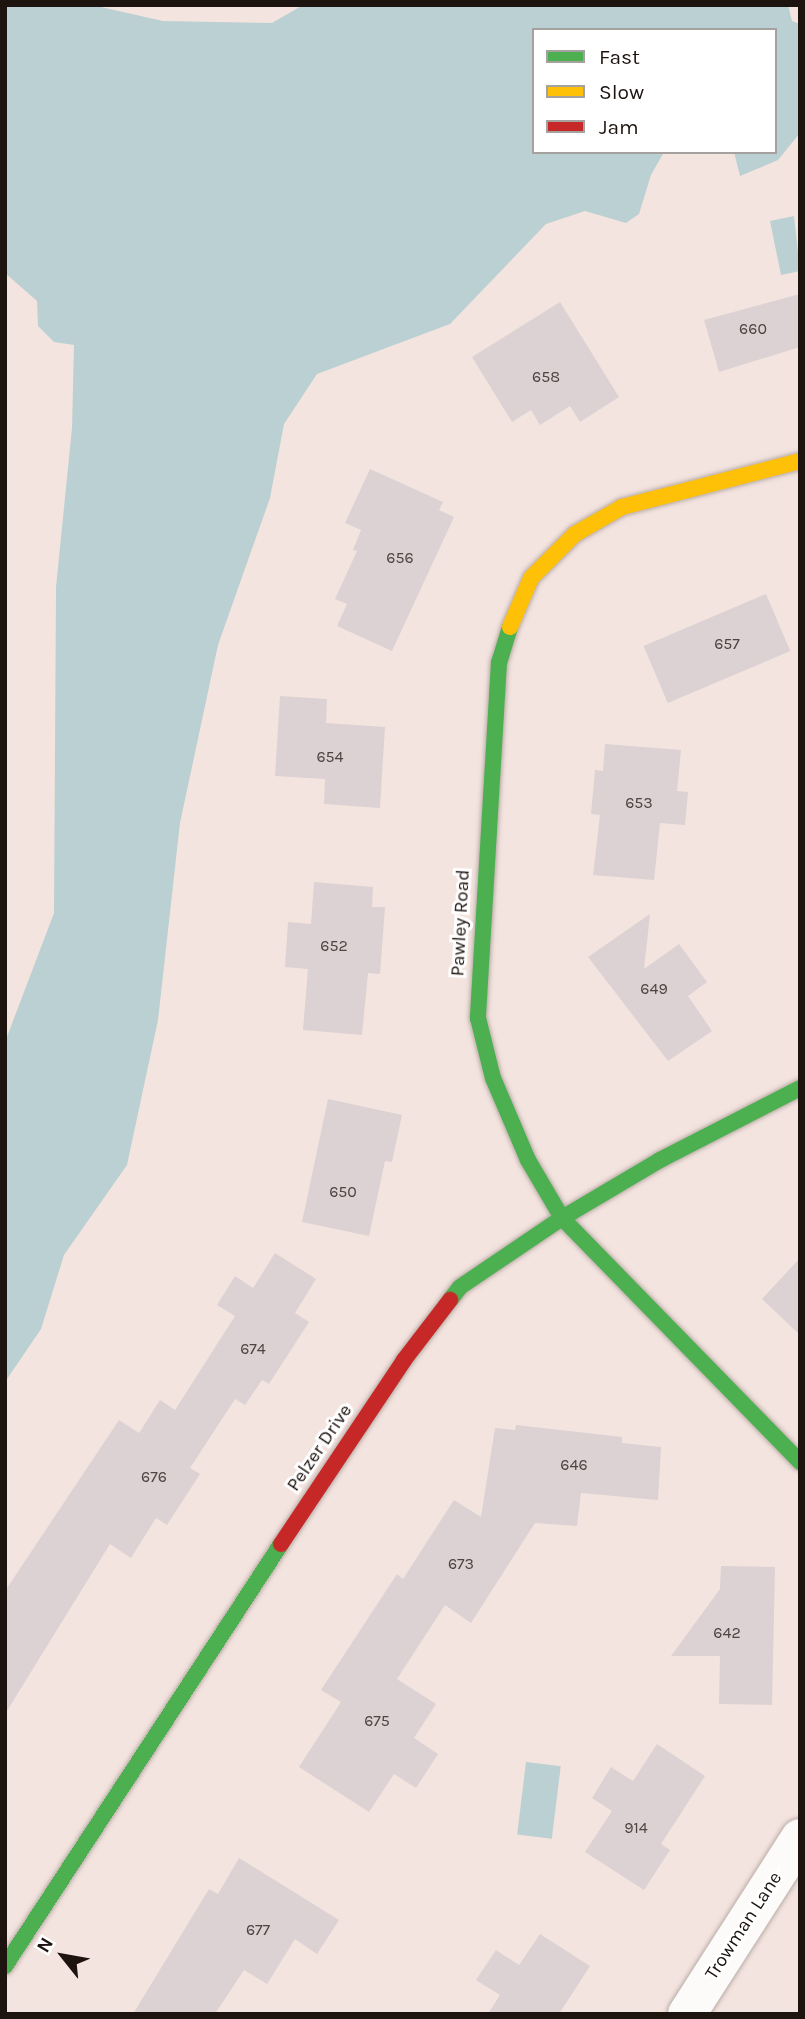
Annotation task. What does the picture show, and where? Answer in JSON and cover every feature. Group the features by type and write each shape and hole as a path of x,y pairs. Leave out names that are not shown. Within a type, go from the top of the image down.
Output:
{"street":[{"name":"Pawley Road","path":"800,461 622,507 575,534 531,578 519,599 499,662 478,1018 494,1077 523,1148 562,1218 800,1462"},
{"name":"Pelzer Drive","path":"5,1966 65,1868 404,1360 460,1287 562,1218 800,1088"},
{"name":"Trowman Lane","path":"687,2014 800,1838"}],"shaded area":[{"path":"5,5 92,5 163,21 272,23 303,5 788,5 792,21 800,24 800,133 778,160 740,176 734,154 777,154 777,28 532,28 532,154 663,154 651,175 639,214 626,223 585,211 546,224 450,324 317,374 284,424 270,498 218,645 180,823 158,1020 127,1165 64,1255 41,1329 5,1382 5,1042 54,913 56,587 72,428 74,345 54,342 38,326 37,301 5,273"},
{"path":"794,216 800,271 781,275 770,221"},
{"path":"526,1762 561,1766 552,1839 517,1834"}],"building":[{"path":"800,294 800,347 719,372 704,320"},
{"path":"560,302 619,397 580,422 570,406 540,425 531,410 512,422 472,357"},
{"path":"370,469 443,502 439,510 454,517 392,651 337,626 347,604 335,599 357,551 353,550 361,530 345,523"},
{"path":"766,594 790,651 668,703 644,646"},
{"path":"280,696 327,699 326,723 385,727 380,808 324,804 325,779 275,776"},
{"path":"605,744 681,750 677,791 688,792 685,825 660,823 654,880 593,875 600,815 591,814 595,770 603,771"},
{"path":"314,882 373,887 372,907 385,907 380,974 368,973 362,1035 303,1030 308,969 285,967 288,922 311,924"},
{"path":"650,914 644,969 679,944 707,982 688,996 712,1031 668,1061 588,957"},
{"path":"328,1099 402,1115 392,1162 385,1161 369,1236 302,1222"},
{"path":"275,1253 316,1279 295,1313 309,1322 269,1384 262,1380 245,1405 235,1399 190,1468 200,1474 167,1525 156,1518 131,1558 110,1544 5,1714 5,1591 119,1420 139,1433 160,1400 175,1410 235,1316 217,1305 235,1276 253,1288"},
{"path":"800,1258 800,1335 762,1299"},
{"path":"516,1425 622,1437 622,1443 661,1447 658,1500 581,1493 577,1526 535,1523 471,1623 445,1605 397,1679 436,1704 414,1738 438,1754 416,1788 394,1774 369,1812 299,1767 341,1702 321,1690 397,1574 403,1579 454,1500 481,1517 495,1428 515,1430"},
{"path":"721,1566 775,1567 772,1705 719,1704 720,1656 671,1656 720,1589"},
{"path":"657,1744 705,1776 661,1844 670,1850 644,1890 585,1852 612,1811 592,1798 611,1767 633,1781"},
{"path":"239,1858 339,1920 317,1954 295,1939 267,1984 244,1970 215,2014 133,2014 209,1889 218,1894"},
{"path":"540,1934 590,1966 559,2014 488,2014 500,1995 476,1980 496,1950 519,1965"}],"traffic: fast":[{"path":"510,627 499,662 478,1018 493,1078 528,1160 562,1218 800,1462"},
{"path":"450,1300 460,1287 562,1218 660,1160 800,1088"},
{"path":"5,1966 281,1544"}],"traffic: slow":[{"path":"510,627 531,578 575,534 622,507 800,461"}],"traffic: jam":[{"path":"281,1544 404,1360 450,1300"}]}
